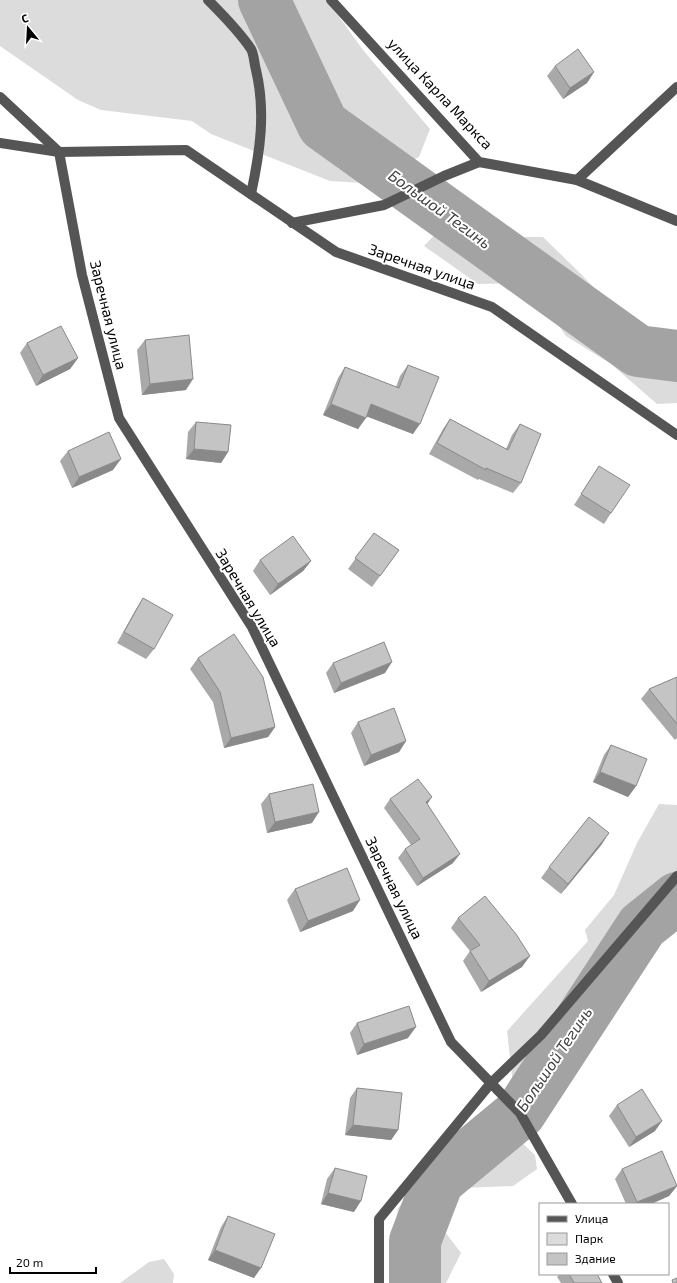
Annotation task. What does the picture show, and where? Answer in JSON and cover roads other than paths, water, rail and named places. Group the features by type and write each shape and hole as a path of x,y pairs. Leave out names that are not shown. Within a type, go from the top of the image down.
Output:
{"street":[{"path":"208,0 224,15 251,50 260,88 262,117 260,153 251,194"},
{"name":"улица Карла Маркса","path":"331,0 479,162 577,180 677,221"},
{"path":"577,180 677,88"},
{"path":"0,97 58,152"},
{"path":"0,144 58,152"},
{"name":"Заречная улица","path":"571,1203 520,1113 451,1042 252,627 119,418 82,275 58,152 186,150 336,252 492,307 677,435"},
{"path":"292,223 384,205 444,176 479,162"},
{"path":"379,1283 379,1219 491,1083 541,1035 677,876"}],"waterway":[{"name":"Большой Тегинь","path":"264,0 323,125 638,351 677,356"},
{"name":"Большой Тегинь","path":"415,1283 415,1241 438,1181 520,1113 642,926 677,898"}]}
